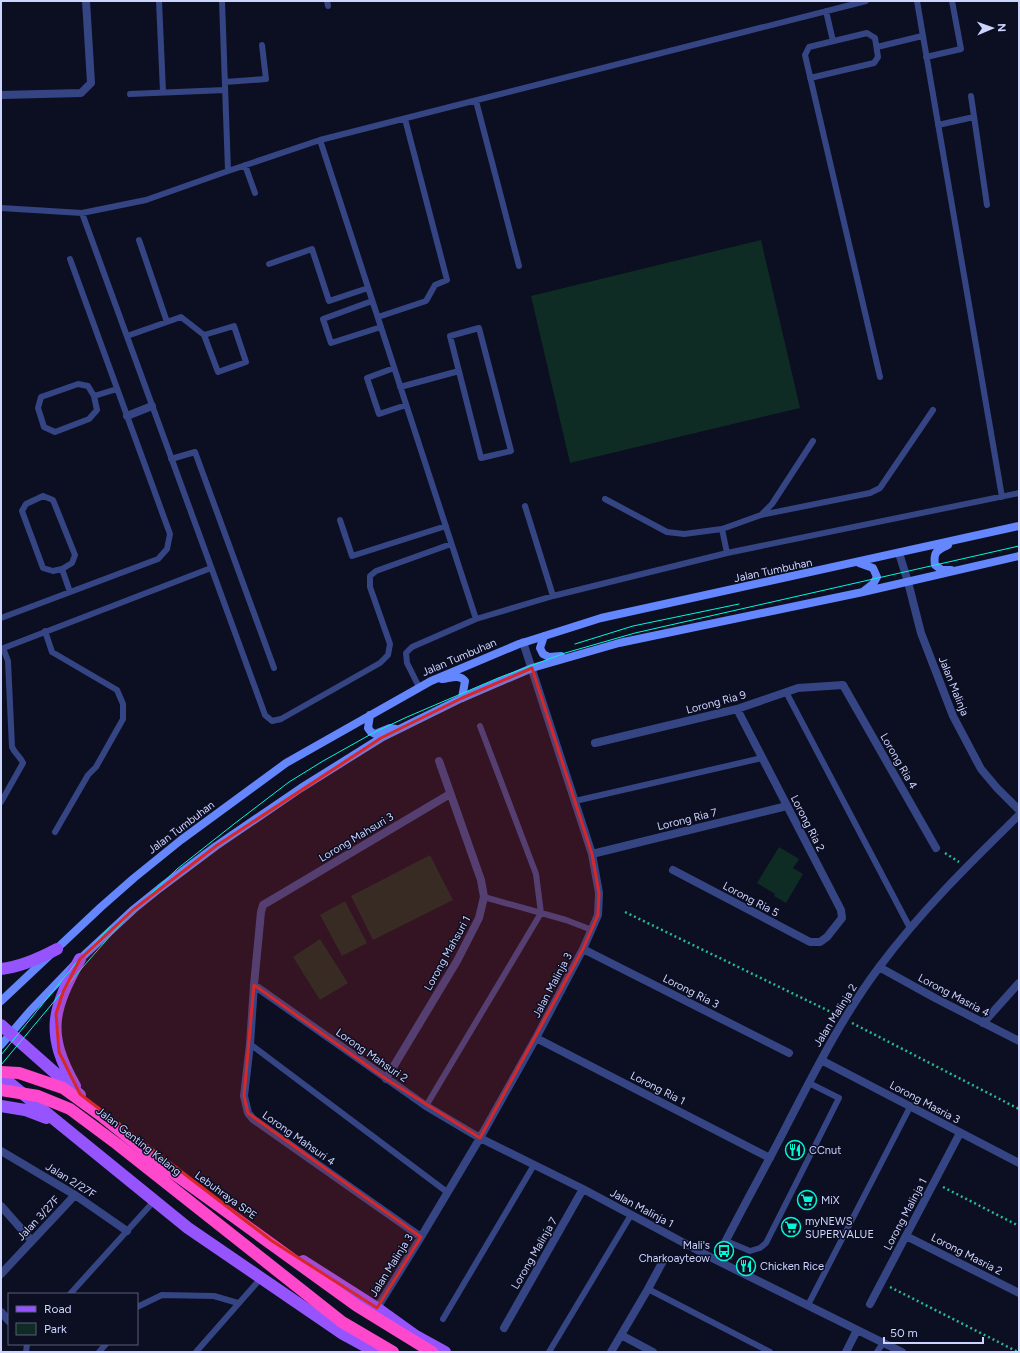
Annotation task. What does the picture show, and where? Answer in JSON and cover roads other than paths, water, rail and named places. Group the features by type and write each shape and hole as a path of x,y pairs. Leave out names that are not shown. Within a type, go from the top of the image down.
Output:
{"highway":[{"name":"Lebuhraya SPE","path":"1,1072 19,1073 64,1088 169,1170 344,1297 432,1352"},
{"path":"1,1090 38,1096 70,1109 342,1322 393,1352"}],"main road":[{"name":"Jalan Tumbuhan","path":"1,1001 128,883 286,763 431,681 523,642 601,618 1019,526"},
{"path":"957,540 937,551 934,557 935,565 942,570 961,569"},
{"path":"1,1045 30,1011 80,958 134,909 216,846 301,788 381,738 462,698 532,668 619,643 863,592 1019,556"},
{"path":"856,562 873,568 877,576 873,584 863,592"},
{"path":"544,636 540,648 543,654 549,657 574,656"},
{"path":"431,681 458,676 462,677 465,681 462,698"},
{"path":"370,715 368,728 371,732 375,734 390,728 398,730"},
{"path":"1,969 31,961 57,949"},
{"path":"80,958 61,997 56,1014 57,1044 59,1052 80,1094"},
{"name":"Jalan Genting Kelang","path":"1,1025 80,1094 167,1164 272,1241 377,1308 416,1336 445,1352"},
{"path":"1,1076 188,1228 343,1334 376,1352"},
{"path":"1,1106 24,1110 58,1123"}],"street":[{"path":"1,95 81,93 91,83 86,1"},
{"path":"127,416 152,406"},
{"name":"Jalan Malinja","path":"899,553 921,633 953,716 981,769 996,788 1019,810"},
{"name":"Jalan Malinja 3","path":"377,1308 480,1138 583,950 598,915 600,901 592,854 523,642"},
{"name":"Lorong Ria 9","path":"595,743 738,709 798,688 843,685"},
{"name":"Lorong Ria 4","path":"843,685 936,848"},
{"name":"Lorong Ria 2","path":"738,709 842,913 841,920 827,937 820,942"},
{"name":"Lorong Mahsuri 1","path":"386,1079 457,961 479,918 484,897 481,880 439,761"},
{"name":"Lorong Mahsuri 3","path":"273,899 450,794"},
{"name":"Lorong Ria 7","path":"592,854 787,806"},
{"name":"Jalan Malinja 2","path":"716,1260 821,1060 844,1019 879,967 910,928 950,883 1019,815"},
{"name":"Lorong Ria 5","path":"673,870 810,942 820,942"},
{"name":"Lorong Mahsuri 4","path":"273,899 263,905 261,912 244,1096 248,1113 253,1119 421,1237"},
{"name":"Lorong Ria 3","path":"583,950 789,1053"},
{"name":"Lorong Masria 4","path":"879,967 1019,1041"},
{"path":"983,1023 1019,983"},
{"name":"Lorong Mahsuri 2","path":"254,985 386,1079 426,1106 480,1138"},
{"name":"Lorong Ria 1","path":"536,1038 770,1158"},
{"name":"Lorong Masria 3","path":"821,1060 1019,1164"},
{"name":"Lorong Malinja 1","path":"870,1304 960,1133"},
{"name":"Jalan Malinja 1","path":"480,1138 583,1189 716,1260 902,1352"},
{"name":"Jalan 2/27F","path":"1,1151 75,1195 127,1231"},
{"name":"Lorong Malinja 7","path":"504,1328 583,1189"},
{"name":"Jalan 3/27F","path":"1,1274 75,1195"},
{"path":"1,1206 32,1242"},
{"name":"Lorong Masria 2","path":"906,1236 1019,1292"},
{"path":"611,1352 663,1261"},
{"path":"1,1312 8,1320"},
{"path":"846,1352 857,1330"},
{"path":"620,1336 653,1352"}],"lane":[{"path":"159,1 163,92"},
{"path":"222,1 228,171"},
{"path":"1,208 82,213 146,200 320,140 866,1"},
{"path":"917,1 1002,497"},
{"path":"926,57 961,49 952,1"},
{"path":"826,11 833,41"},
{"path":"810,78 874,63 878,57 874,38 867,33 833,41 809,47 805,55 810,78 880,377"},
{"path":"877,47 922,36"},
{"path":"225,82 266,79 262,45"},
{"path":"130,94 225,90"},
{"path":"971,96 987,205"},
{"path":"476,101 519,266"},
{"path":"938,125 974,117"},
{"path":"378,317 426,301 435,285 447,280 405,119"},
{"path":"320,140 476,619"},
{"path":"245,165 255,193"},
{"path":"82,213 266,715 272,720 281,719 380,663 388,655 390,644 370,587 370,576 376,571 451,544"},
{"path":"139,240 167,322"},
{"path":"269,264 312,249 329,301 368,288"},
{"path":"1,618 158,560 167,549 170,534 70,259"},
{"path":"372,301 323,319 331,343 381,328"},
{"path":"127,336 181,317 204,335 218,372 246,362 234,326 204,335"},
{"path":"479,328 511,451 481,458 459,371 450,336 479,328"},
{"path":"394,368 367,378 379,414 406,405"},
{"path":"400,387 459,371"},
{"path":"78,384 88,386 94,396 97,410 89,419 55,432 44,427 38,408 41,397 78,384"},
{"path":"94,396 118,389"},
{"path":"605,499 667,532 684,534 722,529 761,515 870,492 880,488 933,410"},
{"path":"761,515 772,504 814,441"},
{"path":"171,459 195,452 274,668"},
{"path":"419,687 407,663 406,653 412,647 476,619 553,596 727,553 1019,493"},
{"path":"43,496 53,500 75,555 72,563 62,569 53,571 43,568 22,511 26,504 43,496"},
{"path":"525,506 553,596"},
{"path":"340,520 352,556 446,526"},
{"path":"722,529 727,553"},
{"path":"1,802 23,763 21,757 15,754 12,747 8,661 2,648 211,568"},
{"path":"62,569 70,592"},
{"path":"45,632 52,652 118,690 122,704 123,719 96,767 88,775 55,832"},
{"path":"786,692 910,928"},
{"path":"426,1106 541,913 536,874 480,726"},
{"path":"575,801 762,758"},
{"path":"484,897 541,913 592,930"},
{"path":"250,1044 447,1192"},
{"path":"726,1240 750,1251 760,1248 766,1243 839,1098 809,1083"},
{"path":"808,1305 910,1107"},
{"path":"443,1319 534,1164"},
{"path":"71,1293 154,1200"},
{"path":"549,1352 631,1215"},
{"path":"196,1352 261,1278"},
{"path":"648,1289 770,1352"},
{"path":"138,1307 162,1295 214,1296 238,1303"},
{"path":"877,1352 883,1343"}],"tram line":[{"path":"1,1065 126,918 177,869 289,782 373,733 498,678 565,653 635,633 1019,546"},
{"path":"575,644 633,626 739,604"},
{"path":"1,1055 76,963 110,927"}],"place":[{"name":"CCnut","path":"795,1150"},
{"name":"MiX","path":"807,1200"},
{"name":"myNEWS SUPERVALUE","path":"791,1227"},
{"name":"Mali's Charkoayteow","path":"724,1251"},
{"name":"Chicken Rice","path":"746,1266"}]}
